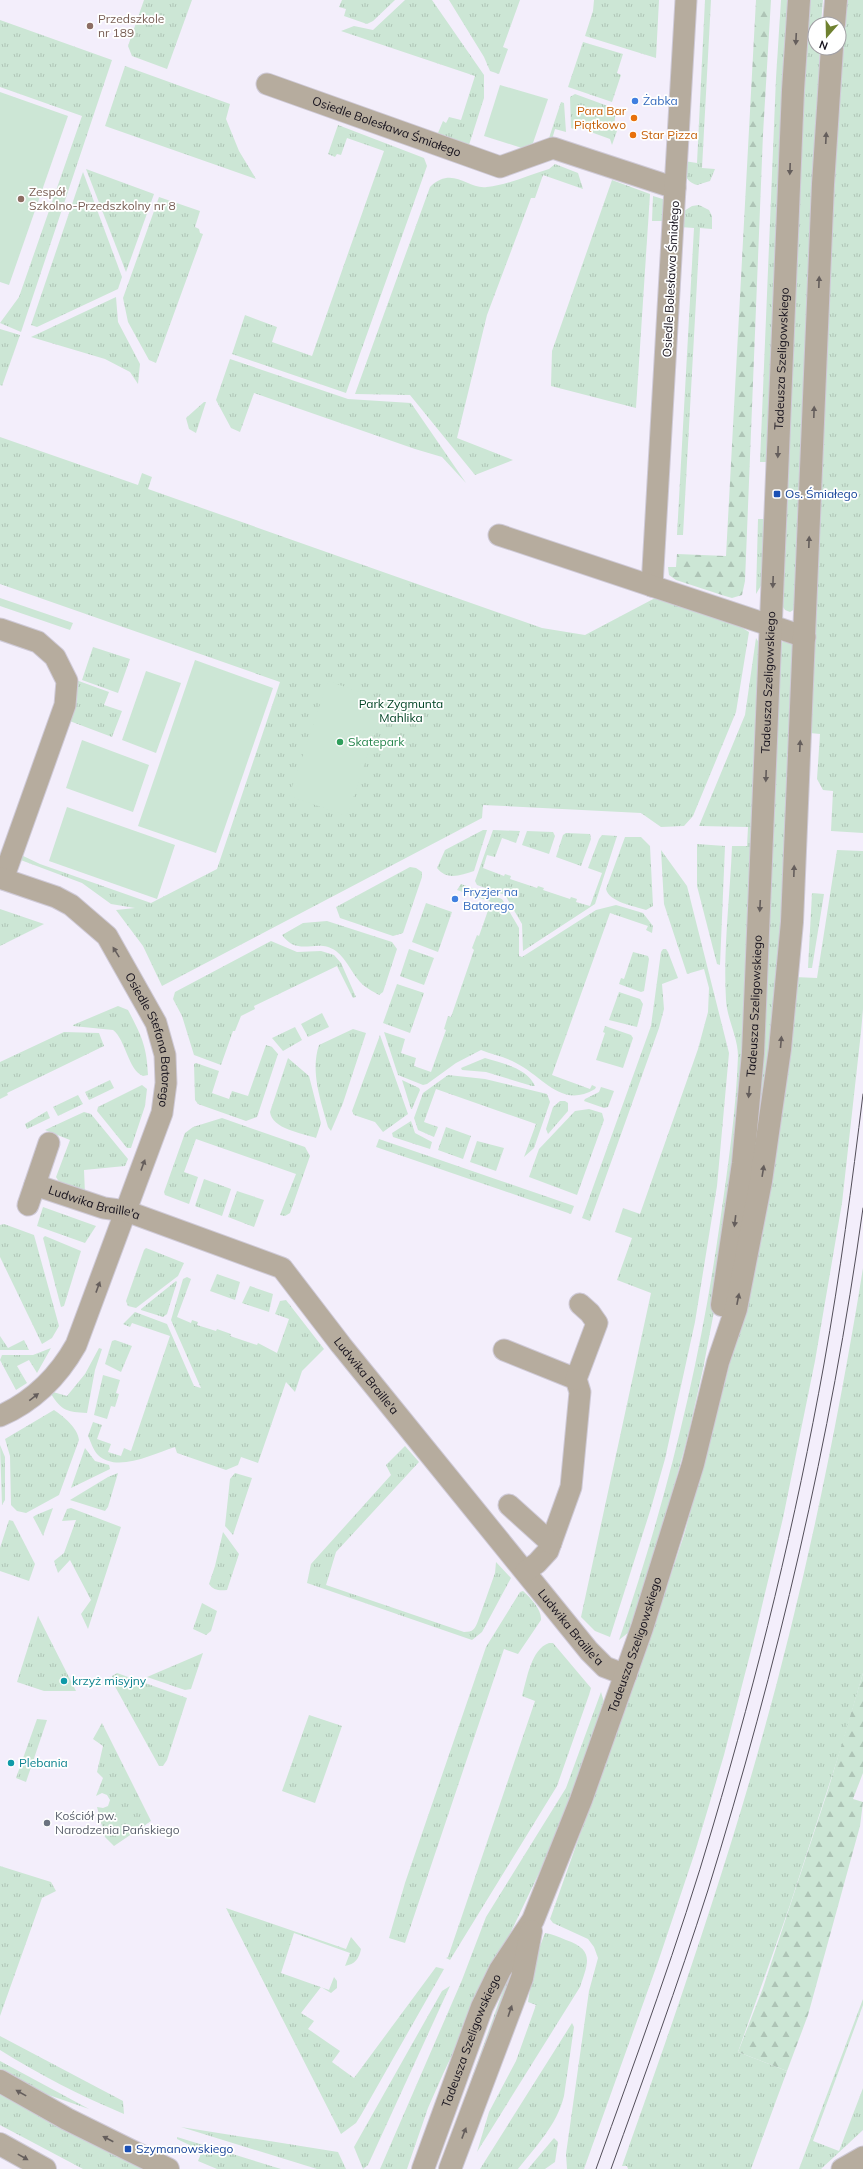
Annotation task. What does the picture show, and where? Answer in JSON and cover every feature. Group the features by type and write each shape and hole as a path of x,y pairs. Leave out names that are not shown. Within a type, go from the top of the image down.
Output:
{"street":[{"path":"676,188 686,0"},
{"name":"Tadeusza Szeligowskiego","path":"718,1362 722,1306 742,1163 753,1053 792,121 799,0"},
{"path":"835,16 836,0"},
{"name":"Tadeusza Szeligowskiego","path":"450,2169 522,1978 533,1920 581,1800 660,1576 705,1417 718,1362 736,1309 762,1174 780,1049 792,922 823,184 831,56"},
{"name":"Osiedle Bolesława Śmiałego","path":"267,84 500,167 553,148 676,188 652,586"},
{"path":"499,534 805,637"},
{"path":"0,629 38,642 55,657 67,681 65,704 1,878"},
{"name":"Osiedle Stefana Batorego","path":"0,1416 28,1401 43,1389 66,1363 76,1345 91,1309 162,1113 166,1083 165,1054 156,1023 120,956 106,936 71,905 56,897 1,878"},
{"name":"Ludwika Braille'a","path":"28,1205 49,1143"},
{"name":"Ludwika Braille'a","path":"35,1185 104,1208 126,1211 282,1268 341,1345 604,1667 626,1675"},
{"path":"526,1571 548,1551 571,1487 580,1392 576,1379 597,1323 590,1312 580,1304"},
{"path":"504,1350 576,1379"},
{"path":"509,1505 552,1543"},
{"name":"Tadeusza Szeligowskiego","path":"424,2164 482,2007 500,1970 533,1920"},
{"path":"0,2081 67,2119 168,2169"},
{"path":"0,2144 45,2169"},
{"path":"842,2169 863,2157"}],"green space":[{"path":"144,0 192,0 167,69 132,56 128,46"},
{"path":"342,0 395,0 373,21 367,24 344,16 346,9 339,7"},
{"path":"405,0 432,0 484,75 484,98 469,145 438,133 443,121 446,123 449,117 461,120 475,76 341,31 354,26 373,30"},
{"path":"449,0 520,0 503,47 508,49 499,74 490,71 484,57"},
{"path":"594,0 659,0 656,58 585,36 593,11"},
{"path":"705,0 711,0 702,168 715,169 710,181 697,185 687,179 684,161 697,163"},
{"path":"756,0 771,0 763,134 745,581 742,595 732,598 676,580 669,575 668,567 676,567 677,554 726,556"},
{"path":"781,0 789,0 768,462 760,462 776,78"},
{"path":"809,0 823,0 822,16 808,16"},
{"path":"847,0 863,0 863,833 831,831 833,791 823,790 817,779 820,734 810,733 837,112 842,56 847,56 847,16 846,16"},
{"path":"0,20 112,60 21,332 0,323 19,297 82,116 0,87"},
{"path":"807,34 807,56 820,56 795,609 790,612 785,610 783,607 800,152"},
{"path":"583,42 623,54 617,73 621,75 612,102 568,87"},
{"path":"125,66 230,104 226,119 239,151 256,179 105,126"},
{"path":"500,85 548,99 533,143 522,148 484,136"},
{"name":"Zespół Szkolno-Przedszkolny nr 8","path":"0,92 68,116 9,285 0,282"},
{"path":"575,94 616,109 614,127 618,128 612,145 610,139 577,127 576,130 571,128 570,97"},
{"path":"561,102 564,103 566,132 555,129 551,143 549,138"},
{"path":"338,125 424,158 427,166 346,393 232,354 245,315 277,327 272,342 312,356 384,151 347,138 341,155 337,154 335,157 328,154"},
{"path":"555,164 578,173 583,189 543,175 535,198 531,198 487,315 457,438 513,460 475,475 410,395 355,394 430,187 438,181 446,178 453,178 480,187 495,186 549,169"},
{"path":"86,169 154,194 126,272"},
{"path":"83,172 122,277 118,289 37,327 31,325"},
{"path":"612,180 650,194 636,408 551,386 552,351"},
{"path":"653,196 666,200 665,221 652,221"},
{"path":"159,197 200,211 195,227 199,229 200,233 203,234 156,363 149,360 128,322 123,298"},
{"path":"699,205 709,210 712,216 712,229 700,228 683,535 677,535 694,228 680,227 684,211 692,206"},
{"path":"116,297 118,322 140,364 138,384 130,372 105,359 31,337"},
{"path":"0,329 20,335 2,386 0,385"},
{"path":"230,359 348,399 411,403 466,483 442,457 254,393 240,432 231,428 216,400"},
{"path":"204,402 206,402 196,433 189,429 186,418"},
{"name":"Park Zygmunta Mahlika","path":"0,437 138,485 142,473 152,477 148,489 542,628 585,635 657,597 741,627 749,632 736,712 693,816 684,826 661,827 641,813 483,805 482,818 162,986 143,946 116,910 135,908 111,904 82,883 18,859 19,854 40,864 151,903 217,869 280,682 0,584"},
{"path":"758,519 766,519 762,584 756,594"},
{"path":"0,598 73,623 70,630 0,606"},
{"path":"756,638 761,646 746,1054 721,1275 703,1369 688,1436 656,1552 629,1632 619,1640 652,1537 680,1433 692,1381 712,1275 726,1181 734,1118 738,1056 738,1049 728,1014 726,1000 725,962 727,923 732,846 747,846 748,827 699,826 745,715"},
{"path":"784,641 792,642 794,646 787,889 763,1104 759,1102 764,994 767,994 767,991 764,991 780,644"},
{"path":"93,647 130,659 118,693 82,680"},
{"path":"195,660 273,688 216,853 138,826"},
{"path":"146,671 181,683 156,753 122,740"},
{"path":"76,680 109,692 104,705 122,711 112,737 67,720"},
{"name":"Skatepark","path":"328,681 386,701 347,816 289,796"},
{"path":"82,740 149,765 133,812 66,788"},
{"path":"67,807 175,845 157,899 49,861"},
{"path":"483,830 487,830 474,871 450,876 445,875 437,868 445,850"},
{"path":"493,830 520,831 516,843 502,838 495,857 487,855 483,868 504,876 505,874 511,876 510,879 537,888 538,886 544,888 543,890 570,899 571,897 577,899 576,902 590,906 602,873 588,868 599,839 602,835 617,836 595,904 523,951 522,924 505,895 477,885 475,881"},
{"path":"527,831 553,832 555,836 549,854 522,845"},
{"path":"566,833 590,834 591,839 581,866 556,857 563,835"},
{"path":"625,837 641,837 650,846 653,906 646,910 617,900 608,893 606,889"},
{"path":"697,844 725,846 720,965 717,964 697,886"},
{"path":"661,850 687,886 729,1053 717,1186 695,1322 665,1459 610,1637 595,1631 581,1617 651,1293 617,1280 632,1238 615,1232 623,1208 640,1214 698,1049 708,1012 709,988 704,969 687,974 664,904"},
{"path":"837,850 863,851 863,1009 842,1203 815,1361 783,1518 724,1755 695,1852 658,1962 584,2169 567,2169 566,2154 589,1991 598,1958 594,1947 588,1939 553,1923 550,1919 652,1631 684,1535 715,1421 743,1311 795,977 817,978"},
{"path":"410,867 416,868 422,872 422,877 403,933 393,936 340,918 336,907"},
{"path":"461,884 502,899 519,928 519,956 522,957 596,910 616,905 643,913 653,926 652,933 646,930 648,926 610,913 552,1075 590,1089 592,1085 596,1087 595,1089 583,1094 572,1095 562,1093 553,1089 526,1069 512,1061 481,1050 456,1063 427,1084 423,1085 398,1075 384,1032 405,1039 401,1053 416,1058 414,1066 431,1072 446,1030 444,1029 448,1016 451,1017 474,950 472,948 477,935 479,936 491,902 457,890"},
{"path":"812,893 824,894 812,968 808,968"},
{"path":"426,903 452,912 438,952 412,942"},
{"path":"0,909 44,924 0,946"},
{"path":"327,921 392,942 397,949 383,992 379,995 363,985 340,954 336,951 329,947 295,945 288,942 282,935 303,923"},
{"path":"271,941 297,952 321,951 334,955 341,963 356,997 353,998 337,966 254,1006 255,1009 241,1016 235,1031 233,1031 221,1065 194,1055 182,1016 173,999 175,992"},
{"path":"409,949 434,958 424,985 400,976"},
{"path":"663,949 666,949 668,952 678,978 662,984 664,1009 659,1028 590,1221 582,1218 651,1026 661,952"},
{"path":"633,952 648,956 649,959 644,991 641,992 619,984 621,978 624,979"},
{"path":"397,984 424,993 410,1033 383,1023"},
{"path":"619,992 640,999 643,1004 637,1027 609,1020"},
{"path":"118,1006 128,1010 140,1034 145,1048 148,1075 143,1076 134,1068 121,1041 113,1030 73,1026"},
{"path":"322,1013 329,1027 308,1037 301,1024"},
{"path":"605,1026 631,1035 633,1038 623,1068 596,1060 605,1033 603,1032"},
{"path":"295,1027 302,1040 283,1051 272,1038"},
{"path":"353,1029 366,1033 343,1103 331,1131 328,1127 316,1076 319,1045"},
{"path":"64,1032 99,1033 104,1046 7,1093 8,1095 0,1099 0,1062"},
{"path":"380,1035 408,1114 383,1132 375,1122 354,1115 352,1111"},
{"path":"266,1045 272,1047 278,1054 257,1117 246,1121 198,1104 195,1100 194,1064 196,1063 219,1071 212,1093 229,1099 232,1091 248,1096"},
{"path":"288,1058 309,1076 321,1123 316,1138 288,1130 276,1123 272,1118 270,1112"},
{"path":"485,1058 513,1067 526,1075 535,1086 486,1072 462,1070 461,1068"},
{"path":"448,1075 485,1079 547,1094 550,1102 534,1148 524,1157 536,1124 436,1089 424,1122 438,1127 434,1137 418,1130 414,1118 423,1093"},
{"path":"110,1080 114,1088 89,1100 85,1092"},
{"path":"402,1080 419,1088 420,1090 412,1109 411,1109"},
{"path":"142,1085 147,1089 145,1106 131,1148 127,1148 97,1111 98,1107"},
{"path":"601,1087 614,1091 608,1107 604,1108 584,1101 585,1099 599,1092"},
{"path":"78,1095 83,1104 58,1116 53,1107"},
{"path":"560,1101 565,1101 568,1103 568,1111 548,1134 546,1129 553,1107"},
{"path":"589,1109 602,1113 604,1120 577,1195 529,1177 539,1149 575,1111"},
{"path":"47,1111 50,1118 27,1129 25,1124"},
{"path":"84,1112 91,1114 128,1159 125,1166 84,1170 85,1194 61,1185 56,1177 70,1140 45,1130"},
{"path":"222,1118 305,1147 310,1156 290,1213 285,1216 280,1215 296,1174 196,1139 184,1172 198,1177 189,1204 165,1195 164,1192 185,1133 193,1127"},
{"path":"411,1121 415,1133 432,1142 430,1149 393,1137 392,1133"},
{"path":"446,1127 471,1136 463,1159 438,1150"},
{"path":"379,1139 574,1206 571,1214 376,1147"},
{"path":"477,1141 504,1148 496,1171 470,1162"},
{"path":"204,1179 231,1189 222,1216 195,1206"},
{"path":"237,1191 264,1200 254,1227 228,1217"},
{"path":"43,1207 96,1226 85,1243 37,1226"},
{"path":"4,1224 34,1235 59,1326 52,1338 42,1344 0,1257 0,1225"},
{"path":"45,1236 81,1251 64,1306 61,1307 43,1238"},
{"path":"146,1248 184,1263 178,1276 136,1308 128,1306 126,1301"},
{"path":"863,1268 863,1673 842,1745 790,1905 738,2052 787,2071 751,2169 628,2169 627,2166 622,2166 707,1917 739,1817 771,1705 816,1519 841,1394"},
{"path":"217,1274 240,1282 235,1300 210,1291"},
{"path":"187,1277 191,1279 177,1317 191,1323 192,1320 198,1322 197,1325 216,1331 217,1329 231,1334 230,1336 257,1345 258,1343 277,1353 289,1319 275,1314 280,1301 286,1300 324,1349 302,1371 295,1392 286,1382 258,1463 241,1457 238,1465 226,1470 177,1453 175,1447 146,1457 125,1462 106,1460 96,1453 88,1436 93,1422 102,1425 97,1439 111,1444 108,1452 121,1456 124,1448 131,1451 170,1336 132,1323 130,1327 123,1324 135,1312 167,1324 194,1386 201,1388 171,1320 183,1279"},
{"path":"176,1281 177,1282 167,1314 163,1317 141,1310 141,1309"},
{"path":"250,1286 273,1294 269,1312 242,1303"},
{"path":"0,1336 8,1348 24,1340 29,1350 0,1350"},
{"path":"115,1340 132,1346 121,1372 105,1364 112,1341"},
{"path":"51,1348 37,1373 29,1360 17,1366 27,1383 16,1390 0,1360 2,1355 33,1355"},
{"path":"99,1348 102,1349 95,1370 87,1413 66,1410 58,1404 51,1394 53,1392 67,1396 85,1374"},
{"path":"103,1375 120,1380 116,1393 119,1394 115,1407 111,1406 107,1419 94,1415"},
{"path":"54,1410 66,1419 73,1427 79,1440 59,1495 26,1513 17,1511 11,1505 10,1456 5,1439"},
{"path":"0,1445 5,1457 5,1500 2,1505"},
{"path":"405,1446 419,1462 336,1552 326,1585 467,1632 473,1630 477,1624 495,1573 496,1562 511,1578 482,1632 472,1640 307,1583 311,1564 391,1475 386,1465"},
{"path":"85,1448 95,1461 109,1465 110,1469 71,1488"},
{"path":"118,1473 108,1507 105,1511 70,1500 108,1477"},
{"path":"235,1473 252,1478 233,1535 225,1526 230,1479"},
{"path":"53,1508 43,1536 33,1517"},
{"path":"71,1508 121,1527 88,1629 81,1614 91,1600 70,1560 58,1573 54,1561 64,1553 76,1520 62,1521 67,1509"},
{"path":"9,1520 13,1521 35,1564 29,1581 0,1571 0,1548"},
{"path":"223,1532 239,1554 227,1590 216,1590 209,1584"},
{"path":"523,1591 538,1608 541,1620 518,1654 504,1649 405,1943 389,1938 405,1883 486,1647 520,1592"},
{"path":"202,1603 217,1611 211,1631 206,1635 193,1629"},
{"path":"38,1616 76,1691 44,1691 17,1682"},
{"path":"549,1643 553,1643 591,1688 589,1695 557,1786 450,1960 446,1958 448,1957 535,1701 522,1696 528,1673 538,1651"},
{"path":"203,1653 191,1689 185,1690 147,1677"},
{"path":"117,1673 187,1698 167,1760 163,1766 159,1766 112,1681 112,1676"},
{"path":"863,1673 863,1773 853,1799 863,1802 860,1826 808,2015 787,2071 738,2052 763,1988 828,1790"},
{"path":"601,1692 604,1702 567,1807 540,1871 443,2074 428,2108 407,2169 380,2169 462,1980 486,1917 566,1788"},
{"path":"309,1715 342,1726 315,1803 282,1791"},
{"path":"37,1719 47,1720 26,1782 16,1778"},
{"path":"102,1723 151,1821 114,1846 105,1837 97,1807 103,1808 108,1806 110,1800 107,1795 102,1793 96,1796 103,1778 97,1772 103,1746 93,1739"},
{"path":"0,1866 51,1882 56,1891 42,1898 0,2016"},
{"path":"226,1908 346,1949 351,1937 361,1949 356,1960 345,1966 350,1953 294,1933 281,1973 321,1987 301,2013 314,2021 308,2029 340,2051 332,2062 354,2078 436,1967 444,1969 361,2115 356,2123 341,2134"},
{"path":"545,1933 561,1938 582,1948 587,1958 585,1971 580,1987 477,2152 489,2112 516,2061 536,2005 528,2002 534,1962"},
{"path":"510,1971 514,1972 443,2169 439,2169"},
{"path":"334,1977 337,1981 337,1988 331,1993 322,1987 329,1990"},
{"path":"450,1986 368,2165 363,2169 354,2147 442,1991"},
{"path":"863,1999 863,2005 813,2141 839,2151 863,2088 863,2130 821,2169 799,2169"},
{"path":"572,2023 574,2027 564,2096 561,2107 551,2126 518,2169 480,2169"},
{"path":"0,2036 123,2101 124,2114 61,2085 0,2050"},
{"path":"0,2061 89,2109 40,2092 0,2069"},
{"path":"0,2092 145,2169 83,2169 0,2125"},
{"path":"181,2127 338,2152 346,2169 317,2169"},
{"path":"177,2137 281,2169 217,2169 198,2161 202,2151 177,2139"},
{"path":"554,2138 558,2142 555,2162 545,2169 528,2169"}],"tram line":[{"path":"596,2169 657,1998 700,1869 730,1769 761,1654 801,1481 824,1364 855,1162 863,1094"},
{"path":"611,2169 697,1925 757,1722 779,1637 818,1467 835,1381 863,1208"}],"place":[{"name":"Przedszkole nr 189","path":"90,26"},
{"name":"Żabka","path":"635,101"},
{"name":"Para Bar Piątkowo","path":"634,118"},
{"name":"Star Pizza","path":"633,135"},
{"name":"Zespół Szkolno-Przedszkolny nr 8","path":"21,199"},
{"name":"Os. Śmiałego","path":"777,494"},
{"name":"Skatepark","path":"340,742"},
{"name":"Fryzjer na Batorego","path":"455,899"},
{"name":"krzyż misyjny","path":"64,1681"},
{"name":"Plebania","path":"11,1763"},
{"name":"Kościół pw. Narodzenia Pańskiego","path":"47,1823"},
{"name":"Szymanowskiego","path":"128,2149"}]}
